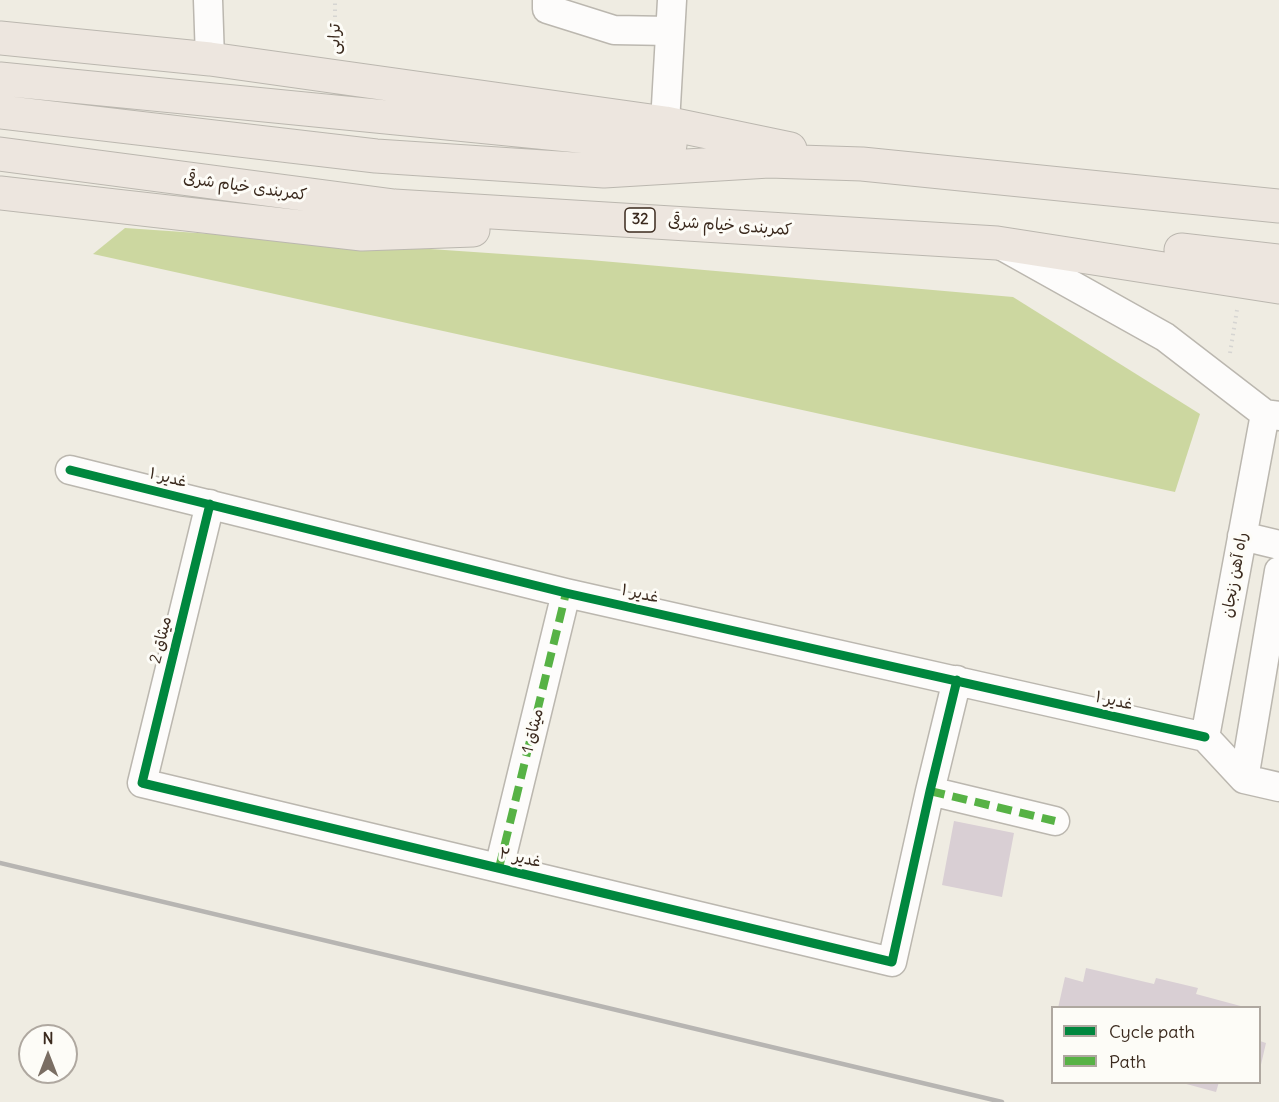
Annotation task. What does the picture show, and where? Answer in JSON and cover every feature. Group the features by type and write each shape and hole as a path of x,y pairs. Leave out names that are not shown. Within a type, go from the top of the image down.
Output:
{"highway":[{"path":"0,38 210,59 665,123 862,164"},
{"path":"0,79 1279,206"},
{"path":"0,112 376,156 604,171 769,161 862,164"},
{"name":"کمربندی خیام شرقی","path":"0,154 394,206 997,243 1279,288"},
{"path":"0,193 362,234 684,223"},
{"path":"0,212 148,210"},
{"path":"997,243 1086,239 1279,261"}],"street":[{"path":"208,0 210,59"},
{"path":"547,0 547,9 614,30 670,31"},
{"path":"665,123 672,0"},
{"path":"997,243 1165,338 1272,415"},
{"name":"راه آهن زنجان","path":"1205,737 1242,536 1272,415"},
{"name":"غدیر ۱","path":"70,470 566,593 1205,737"},
{"name":"میثاق 2","path":"142,783 210,504"},
{"path":"1242,536 1279,546"},
{"path":"1244,779 1279,572"},
{"name":"میثاق 1","path":"499,868 566,593"},
{"path":"957,680 930,791 1054,822"},
{"path":"1205,737 1244,779 1279,787"},
{"name":"غدیر ۲","path":"142,783 892,962 930,791"}],"green space":[{"path":"125,228 590,260 1013,297 1200,414 1175,492 93,254"}],"building":[{"path":"954,821 1014,833 1002,897 942,885"},
{"path":"1086,968 1154,984 1156,978 1198,988 1196,994 1241,1006 1058,1006 1065,977 1083,982"},
{"path":"1261,1041 1266,1043 1261,1065"},
{"path":"1186,1084 1218,1084 1216,1092"}],"railway":[{"path":"0,863 1002,1102"}],"marked path":[{"path":"499,868 566,593"},
{"path":"930,791 1055,821"}],"cycle path":[{"path":"70,470 566,593 1205,737"},
{"path":"210,504 142,783 892,962 957,680"}]}
